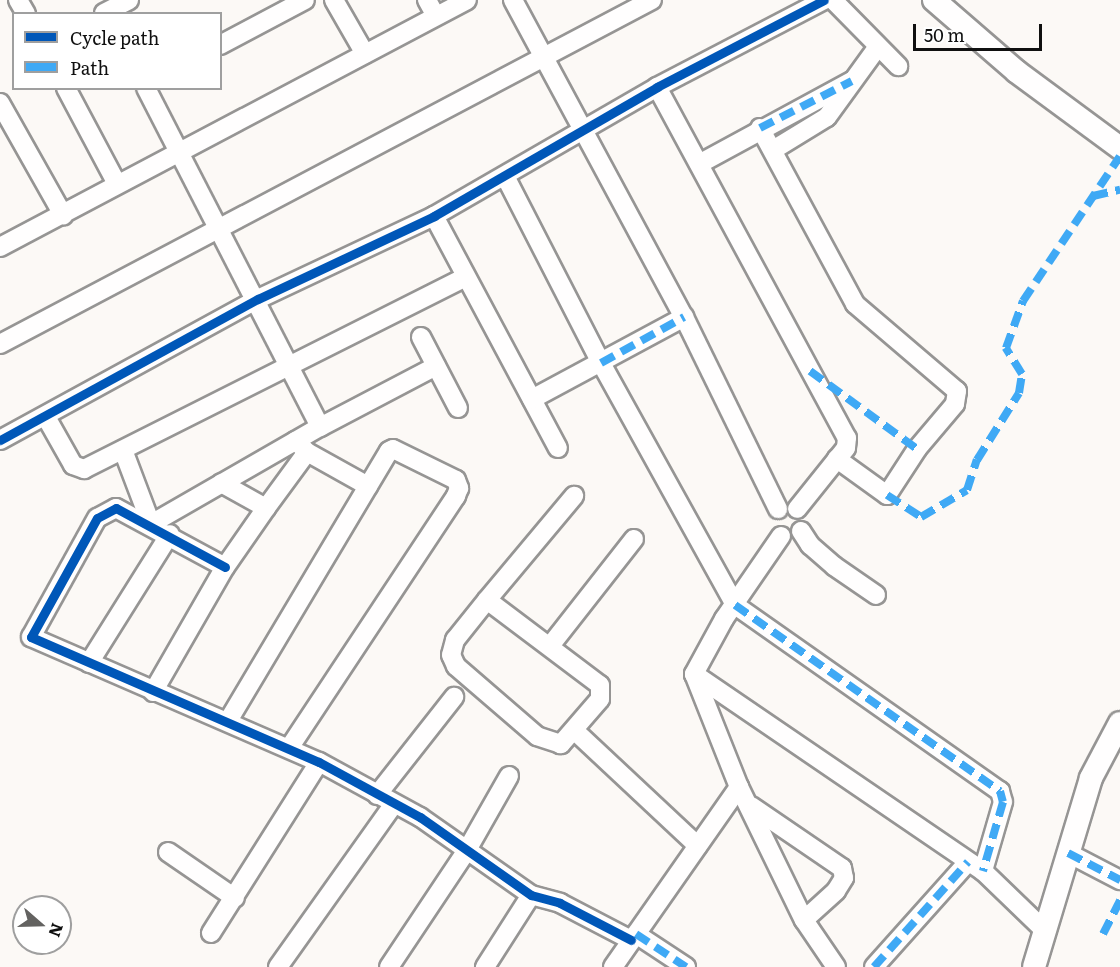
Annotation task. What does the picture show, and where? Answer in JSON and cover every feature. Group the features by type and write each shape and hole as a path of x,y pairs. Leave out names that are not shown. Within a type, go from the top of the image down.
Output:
{"street":[{"path":"106,12 129,0"},
{"path":"222,44 305,0"},
{"path":"334,0 365,54"},
{"path":"1,245 63,216 180,150 365,54 431,8 467,0"},
{"path":"513,0 684,317 778,509 772,524 781,536 792,537 801,531 804,520 797,508"},
{"path":"0,344 652,0"},
{"path":"0,440 46,417 258,299 434,216 657,87 824,0"},
{"path":"833,0 877,48 898,66"},
{"path":"934,0 1017,72 1120,148"},
{"path":"773,150 827,117 877,48"},
{"path":"699,164 760,128 852,81"},
{"path":"657,87 847,438 846,448 797,508 778,509"},
{"path":"67,90 117,184"},
{"path":"147,90 258,299 321,427"},
{"path":"0,103 63,216"},
{"path":"760,128 855,304 957,391 955,404 917,449 887,495 837,459"},
{"path":"505,176 601,363 735,605 998,789 1003,802 976,867 874,967"},
{"path":"434,216 558,448"},
{"path":"46,417 78,468 123,450 465,277"},
{"path":"532,399 684,317"},
{"path":"421,337 458,408"},
{"path":"153,692 225,567 266,508 301,446 321,427 436,366"},
{"path":"151,524 222,483 301,446"},
{"path":"301,446 368,486"},
{"path":"228,721 368,486 393,449 456,480 459,488 289,748"},
{"path":"123,450 151,524"},
{"path":"222,483 266,508"},
{"path":"487,600 600,685 603,693 575,731 561,744 537,736 456,666 451,655 455,640 487,600 574,496"},
{"path":"225,567 170,534 116,508 102,514 32,631 31,637 36,642 228,721 319,762 394,804 467,850 531,896 560,903 634,937 686,967"},
{"path":"801,531 810,545 834,566 876,595"},
{"path":"89,663 170,534"},
{"path":"694,674 735,605 781,536"},
{"path":"550,646 634,539"},
{"path":"694,674 739,788 750,805 804,920 836,967"},
{"path":"694,674 976,867 1044,930"},
{"path":"377,795 454,697"},
{"path":"1034,967 1091,777 1120,723"},
{"path":"575,731 698,846"},
{"path":"211,933 319,762"},
{"path":"389,967 467,850 509,776"},
{"path":"613,967 739,788"},
{"path":"278,967 394,804"},
{"path":"750,805 842,868 844,878 836,891 804,920"},
{"path":"168,852 235,898"},
{"path":"1068,853 1120,880"},
{"path":"484,967 531,896"}],"marked path":[{"path":"760,128 852,81"},
{"path":"887,495 921,517 967,490 977,460 1019,393 1022,374 1006,348 1023,301 1120,156"},
{"path":"1093,196 1120,190"},
{"path":"601,363 684,317"},
{"path":"810,371 917,449"},
{"path":"735,605 1000,791 1003,802 983,871"},
{"path":"1068,853 1120,880"},
{"path":"874,967 968,862"},
{"path":"1103,934 1120,900"},
{"path":"636,934 686,967"}],"cycle path":[{"path":"0,440 258,299 434,216 657,87 824,0"},
{"path":"225,567 116,508 97,518 31,637 319,762 420,817 531,895 560,903 631,940"}]}
